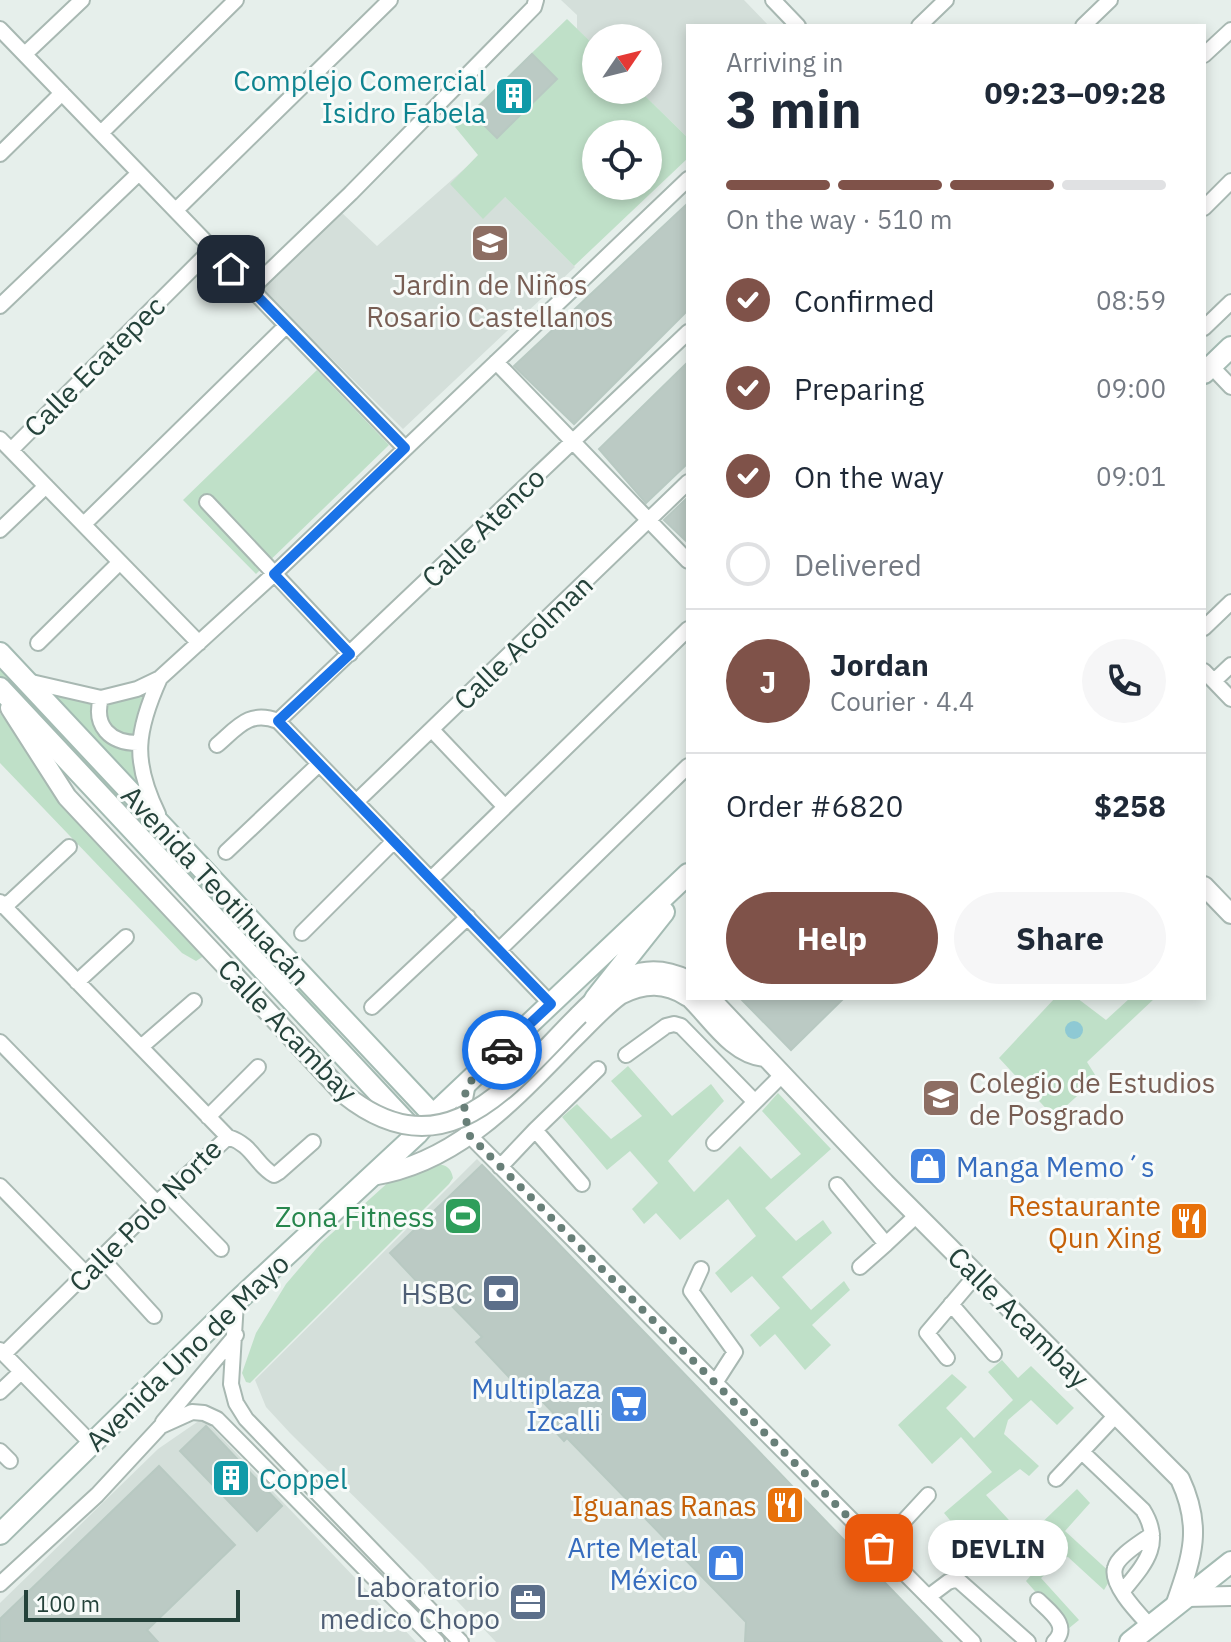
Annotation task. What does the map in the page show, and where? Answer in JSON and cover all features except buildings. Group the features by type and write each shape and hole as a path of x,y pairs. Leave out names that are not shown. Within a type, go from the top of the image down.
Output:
{"main road":[{"path":"1207,370 1231,347"},
{"name":"Avenida Teotihuacán","path":"0,653 433,1115"},
{"name":"Avenida Teotihuacán","path":"0,690 417,1134"},
{"name":"Avenida Uno de Mayo","path":"0,1534 236,1302 686,877"},
{"path":"595,999 667,908 686,878"},
{"path":"326,1034 342,1019"},
{"path":"1130,1642 1231,1562"}],"street":[{"path":"25,54 82,0"},
{"path":"101,133 236,0"},
{"path":"176,210 390,0"},
{"path":"251,289 361,183 534,7 536,0"},
{"path":"773,0 796,24"},
{"path":"784,12 797,0"},
{"path":"921,24 946,0"},
{"path":"1085,24 1110,0"},
{"path":"0,29 405,448"},
{"path":"1206,53 1231,30"},
{"path":"0,154 62,93"},
{"path":"0,306 139,173"},
{"path":"27,681 101,698 137,689 160,678 274,574 686,181"},
{"path":"1206,206 1231,181"},
{"name":"Calle Ecatepec","path":"5,444 212,249"},
{"path":"1206,326 1231,302"},
{"path":"84,524 286,326"},
{"name":"Calle Atenco","path":"278,721 686,334"},
{"path":"496,362 686,559"},
{"path":"1207,370 1231,387"},
{"path":"5,444 199,643"},
{"name":"Calle Acolman","path":"356,802 686,484"},
{"path":"0,530 46,486"},
{"path":"207,502 350,654"},
{"path":"38,643 120,562"},
{"path":"1206,626 1231,602"},
{"path":"431,879 686,631"},
{"path":"1231,665 1209,676 1231,699"},
{"path":"160,678 138,743 146,790 166,831"},
{"name":"Calle Acambay","path":"0,690 67,797 344,1094 366,1110 407,1124 449,1122 485,1106 612,985 641,972 661,971 686,979"},
{"path":"101,698 97,710 100,723 107,732 125,743 138,743"},
{"path":"217,745 250,718 263,715 278,721 551,1004"},
{"path":"432,730 505,807"},
{"path":"226,852 319,764"},
{"path":"499,950 686,768"},
{"path":"302,933 394,841"},
{"path":"1,904 10,902 69,847"},
{"path":"1206,888 1231,914"},
{"name":"Calle Polo Norte","path":"1,904 228,1137 2,1352"},
{"path":"372,1007 468,917"},
{"path":"77,982 126,937"},
{"name":"Calle Acambay","path":"372,1176 411,1166 470,1136 507,1105 620,995 638,987 657,985 686,996"},
{"name":"Calle Acambay","path":"692,1000 741,1049 753,1056 767,1057"},
{"name":"Calle Acambay","path":"712,1000 917,1215 1174,1472 1188,1497 1195,1533 1181,1602"},
{"path":"141,1047 194,1001"},
{"path":"626,1055 666,1026 681,1026 755,1102"},
{"path":"0,1042 162,1198 221,1249"},
{"path":"208,1117 258,1067"},
{"path":"500,1167 598,1069"},
{"path":"714,1143 783,1074"},
{"path":"468,1083 463,1110 470,1136 973,1642"},
{"path":"535,1130 582,1184"},
{"path":"228,1137 242,1142 274,1175 313,1142"},
{"path":"837,1185 886,1244"},
{"path":"0,1186 86,1274"},
{"path":"860,1267 917,1215"},
{"path":"102,1259 154,1316"},
{"path":"701,1269 691,1291 735,1352 715,1383"},
{"path":"947,1358 927,1333 977,1274"},
{"path":"236,1302 231,1384 236,1403 246,1419 461,1642"},
{"path":"951,1304 994,1354"},
{"path":"0,1584 97,1495 161,1426 236,1335"},
{"path":"2,1352 92,1444"},
{"path":"0,1392 21,1372"},
{"path":"161,1426 192,1412 217,1419 437,1642"},
{"path":"1056,1479 1117,1414"},
{"path":"1082,1452 1143,1510 1149,1520 1152,1534 1148,1560 1122,1592"},
{"path":"879,1548 928,1495"},
{"path":"1150,1626 1122,1592 1114,1577 1119,1561 1152,1534"},
{"path":"928,1597 957,1579 1028,1642"},
{"path":"1181,1602 1231,1596"},
{"path":"1038,1600 1059,1621 1062,1629 1054,1642"}],"shaded area":[{"path":"561,0 744,0 767,24 686,24 686,136 653,104 662,104 662,24 582,24 582,34 577,29 577,15"},
{"path":"471,163 575,267 403,429 261,289 341,212 377,246"},
{"path":"477,1159 942,1642 496,1642 290,1433 266,1407 255,1380"},
{"path":"203,1418 416,1642 0,1642 0,1603 158,1449"}],"green space":[{"path":"567,19 582,33 582,104 653,104 686,136 686,160 662,183 662,120 582,120 582,200 644,200 574,266 505,197 483,219 450,184 478,155 455,127"},
{"path":"317,370 389,445 256,574 183,500"},
{"path":"0,656 335,1021 326,1028 0,685"},
{"path":"42,689 98,700 99,724 137,745 141,786 138,787"},
{"path":"144,693 146,702 134,736 126,737 111,731 103,711 106,701"},
{"path":"0,713 68,807 207,954 196,961 182,953 0,763"},
{"path":"1053,1000 1080,1000 1106,1020 1128,1000 1153,1000 1087,1062 1097,1078 1054,1117 999,1058"},
{"path":"628,1066 672,1116 711,1084 724,1101 668,1161 694,1192 740,1146 771,1179 801,1154 762,1111 778,1093 831,1149 765,1208 796,1241 823,1220 832,1233 782,1277 811,1310 844,1281 850,1290 812,1325 831,1345 805,1370 775,1334 760,1347 750,1335 780,1308 752,1276 731,1293 715,1273 756,1236 728,1199 680,1240 656,1213 644,1224 632,1209 658,1183 630,1151 607,1170 562,1117 577,1104 611,1139 642,1116 611,1081"},
{"path":"437,1164 450,1169 453,1178 449,1184 250,1383 246,1382 242,1373 256,1333 286,1284 321,1243 392,1179"},
{"path":"1002,1360 1018,1378 1031,1366 1074,1408 1057,1425 1031,1400 1008,1420 1004,1434 1039,1466 1029,1476 1020,1469 986,1495 1019,1531 1033,1531 1077,1489 1090,1503 1065,1531 1113,1575 1104,1590 1068,1557 1041,1578 1079,1620 1068,1629 1026,1581 1033,1573 1001,1536 969,1562 964,1556 973,1548 944,1513 992,1472 961,1437 932,1464 898,1425 952,1374 967,1387 946,1408 974,1438 1013,1400 988,1372"}],"water":[{"path":"1074,1021 1083,1030 1074,1039 1065,1030"}],"way so far":[{"path":"502,1050 468,1083 463,1110 470,1136 879,1548"}],"place":[{"name":"Complejo Comercial Isidro Fabela","path":"514,96"},
{"name":"Jardin de Niños Rosario Castellanos","path":"490,243"},
{"name":"Colegio de Estudios de Posgrado","path":"941,1098"},
{"name":"Manga Memo´s","path":"928,1166"},
{"name":"Zona Fitness","path":"463,1216"},
{"name":"Restaurante Qun Xing","path":"1189,1221"},
{"name":"HSBC","path":"501,1293"},
{"name":"Multiplaza Izcalli","path":"629,1404"},
{"name":"Coppel","path":"231,1478"},
{"name":"Iguanas Ranas","path":"785,1505"},
{"name":"DEVLIN","path":"879,1548"},
{"name":"Arte Metal México","path":"726,1563"},
{"name":"Laboratorio medico Chopo","path":"528,1602"}],"route":[{"path":"231,269 405,448 274,574 350,654 278,721 551,1004 502,1050"}]}
